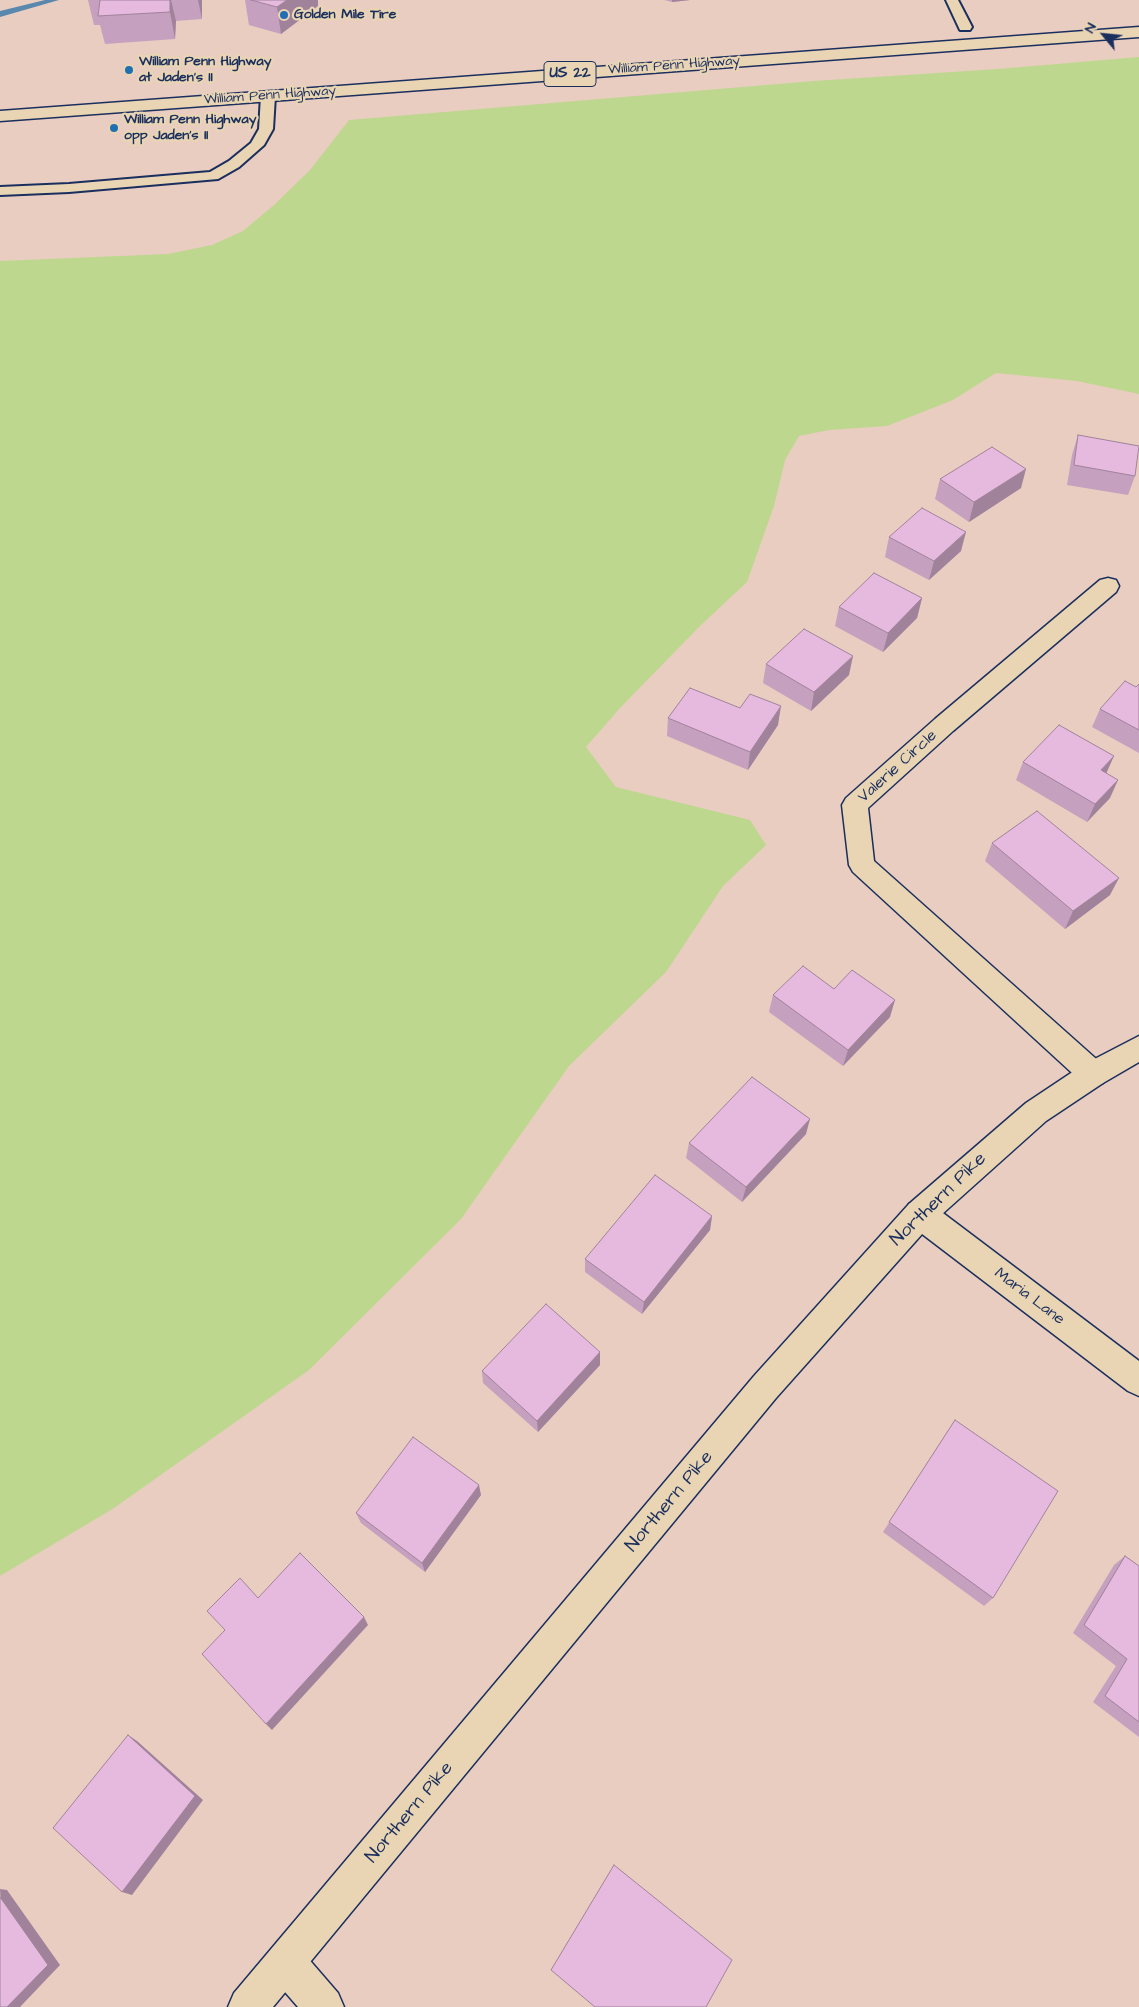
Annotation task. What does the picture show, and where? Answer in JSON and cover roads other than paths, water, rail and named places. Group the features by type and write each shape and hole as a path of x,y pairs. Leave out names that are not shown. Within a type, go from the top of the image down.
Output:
{"main road":[{"path":"945,28 985,26"},
{"name":"William Penn Highway","path":"0,116 1139,32"},
{"name":"Valerie Circle","path":"1093,1074 862,866 855,805 944,725 1108,586"},
{"name":"Northern Pike","path":"248,2007 765,1387 920,1214 1036,1112 1093,1074 1139,1048"},
{"name":"Maria Lane","path":"920,1214 1139,1380"},
{"path":"286,1963 324,2007"}],"lane":[{"path":"952,0 965,27"},
{"path":"0,191 79,187 214,176 234,164 257,145 266,128 268,96"}],"waterway":[{"path":"0,14 55,0"}],"place":[{"name":"Golden Mile Tire","path":"284,15"},
{"name":"William Penn Highway at Jaden's II","path":"129,70"},
{"name":"William Penn Highway opp Jaden's II","path":"114,128"}]}
